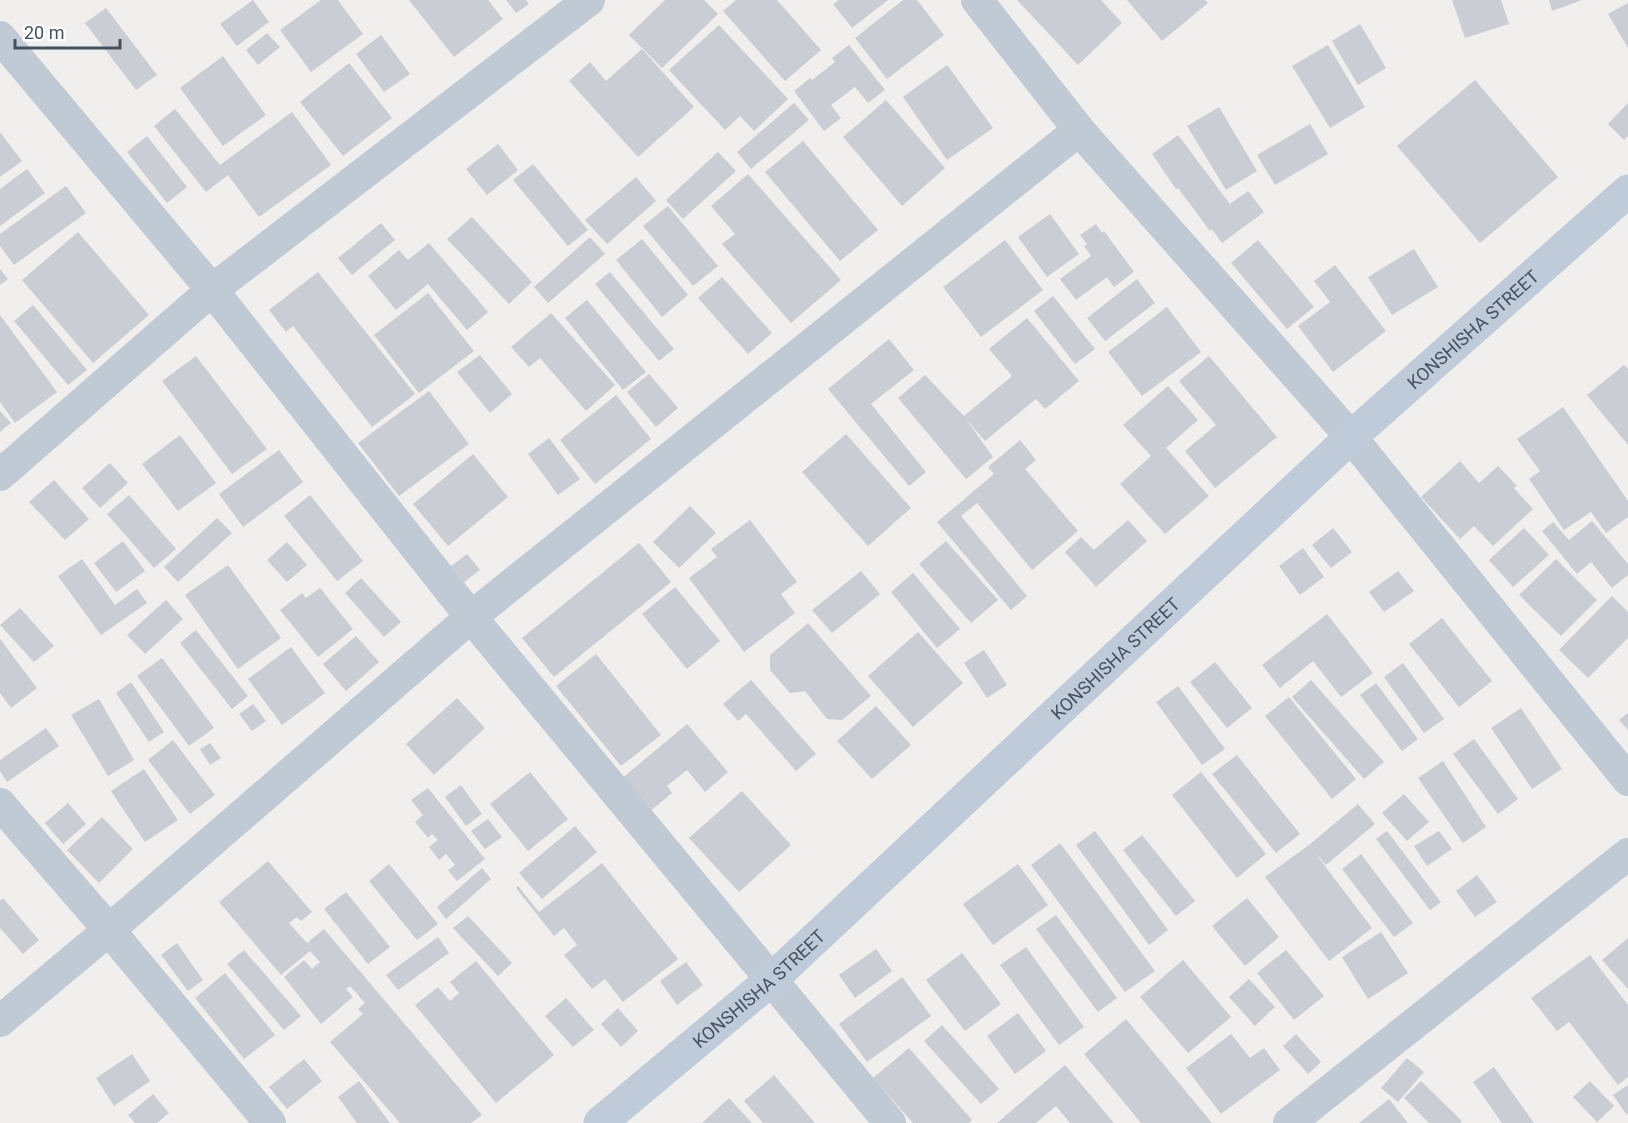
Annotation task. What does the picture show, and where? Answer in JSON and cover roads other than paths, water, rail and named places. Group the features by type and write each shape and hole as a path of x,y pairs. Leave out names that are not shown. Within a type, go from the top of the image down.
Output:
{"street":[{"path":"0,475 213,290 590,0"},
{"path":"978,0 1079,130 1351,437 1628,780"},
{"path":"0,37 213,290 471,616 891,1123"},
{"path":"0,1021 109,930 471,616 1079,130"},
{"name":"KONSHISHA STREET","path":"600,1123 771,980 1351,437 1628,191"},
{"path":"0,804 270,1123"},
{"path":"1289,1123 1628,854"}]}
